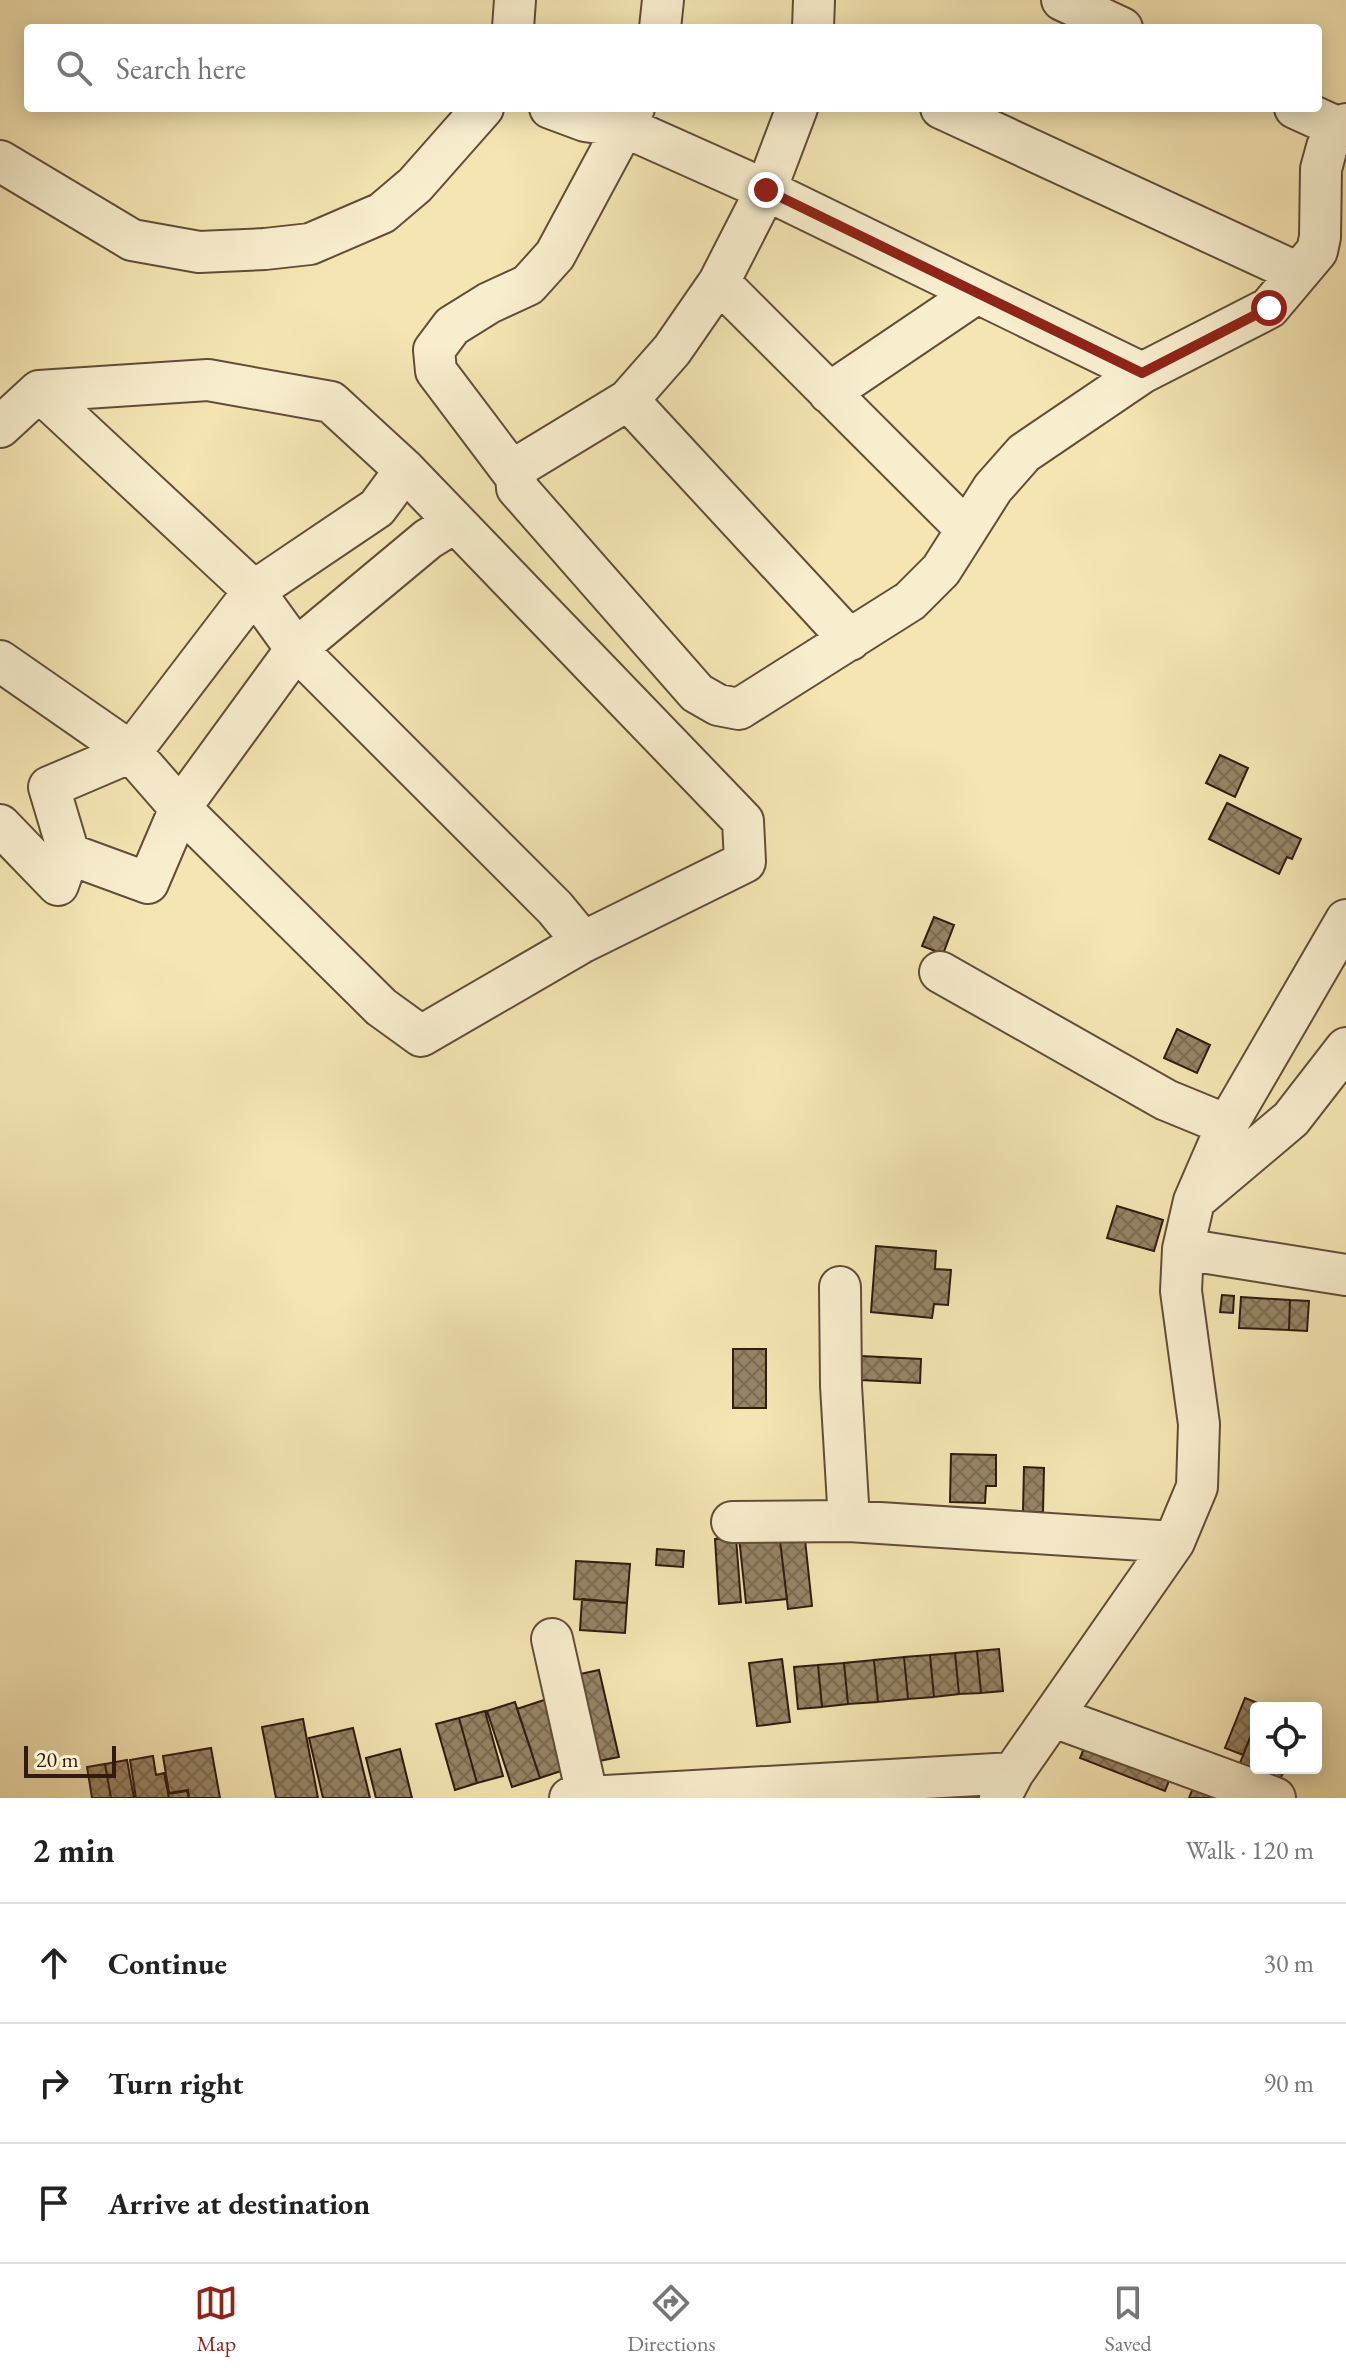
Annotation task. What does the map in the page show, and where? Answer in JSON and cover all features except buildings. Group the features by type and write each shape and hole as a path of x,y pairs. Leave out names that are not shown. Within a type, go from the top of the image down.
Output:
{"street":[{"path":"513,24 515,0"},
{"path":"660,24 663,0"},
{"path":"813,24 814,0"},
{"path":"1062,0 1113,24"},
{"path":"0,161 132,240 199,252 265,249 310,244 382,213 415,185 479,112"},
{"path":"561,112 585,121 623,114 766,190 1142,373"},
{"path":"795,112 766,190 719,282 672,350 628,400 521,465 516,477 517,488 697,693 718,705 739,709 910,601 941,570 993,488 1024,453 1142,373 1269,308 1317,251 1321,169 1327,147 1343,126 1306,112"},
{"path":"950,112 1298,273"},
{"path":"516,477 436,371 434,350 452,326 489,303 528,285 555,255 623,114"},
{"path":"719,282 966,529"},
{"path":"829,393 977,293"},
{"path":"0,427 39,391 208,380 331,402 405,470 743,821 745,862 583,942 421,1036 381,1007 180,808 131,752 0,661"},
{"path":"39,391 254,591 296,649 555,908 583,942"},
{"path":"628,400 850,640"},
{"path":"0,825 58,885 69,854 49,787 131,752 254,591 377,508 405,470"},
{"path":"69,854 148,883 180,808 296,649 428,539 454,523"},
{"path":"552,1639 579,1797 1007,1786 1174,1542 1197,1487 1199,1424 1181,1291 1183,1249 1194,1201 1227,1125 1346,920"},
{"path":"940,972 1166,1100 1227,1125"},
{"path":"1194,1201 1291,1119 1346,1048"},
{"path":"1183,1249 1346,1275"},
{"path":"840,1287 841,1386 849,1521"},
{"path":"732,1522 849,1521 1174,1542"},
{"path":"1054,1717 1275,1798"}],"route":[{"path":"766,190 1142,373 1269,308"}]}
